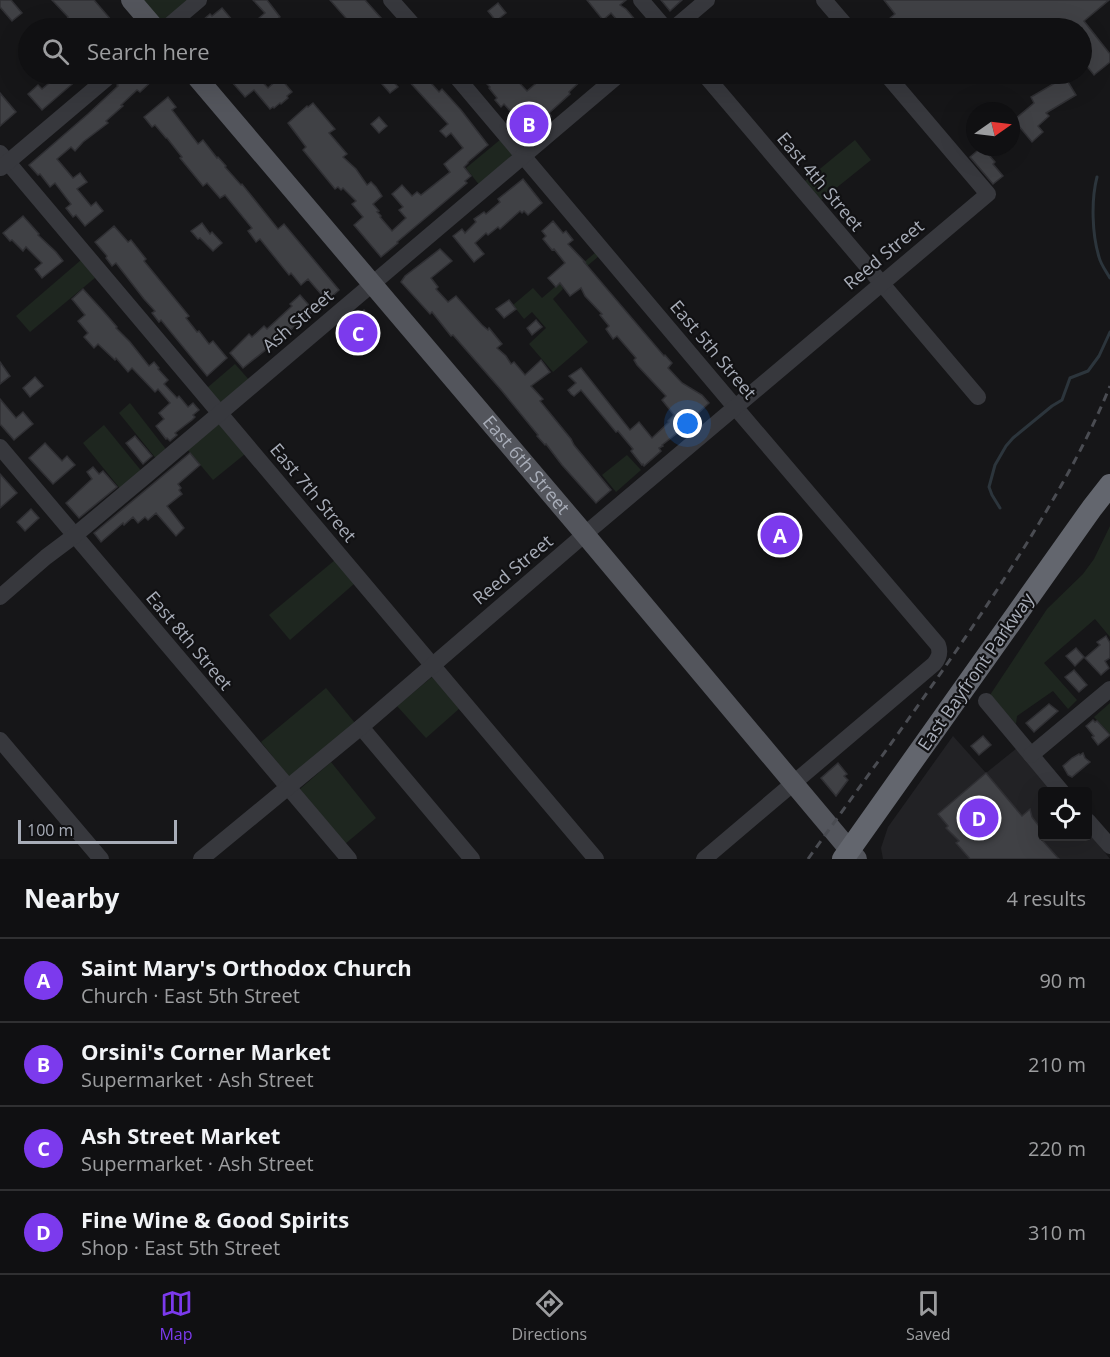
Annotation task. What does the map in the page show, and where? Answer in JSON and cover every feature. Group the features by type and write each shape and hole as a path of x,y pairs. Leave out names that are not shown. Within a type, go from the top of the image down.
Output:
{"highway":[{"name":"East Bayfront Parkway","path":"850,856 1110,485"}],"main road":[{"path":"131,0 146,18"},
{"name":"East 6th Street","path":"202,84 585,534 850,856"}],"street":[{"path":"178,18 199,0"},
{"path":"391,0 407,18"},
{"path":"641,0 656,18"},
{"path":"686,18 707,0"},
{"path":"824,0 839,18"},
{"path":"2,161 99,84"},
{"name":"East 5th Street","path":"463,84 938,645 940,653 934,664 793,784"},
{"name":"Ash Street","path":"0,597 608,84"},
{"name":"East 4th Street","path":"712,84 978,397"},
{"name":"Reed Street","path":"201,859 988,194 894,84"},
{"name":"East 7th Street","path":"2,161 219,413 596,859"},
{"name":"East 8th Street","path":"0,447 349,859"},
{"path":"1031,755 1110,689"},
{"path":"986,701 1058,787"},
{"path":"360,727 472,859"},
{"path":"0,740 101,859"},
{"path":"704,859 793,784"},
{"path":"1092,826 1110,846"}],"shaded area":[{"path":"142,0 189,0 168,18 157,18"},
{"path":"501,139 513,154 480,186 466,168"},
{"path":"855,140 871,160 820,201 804,182"},
{"path":"596,252 599,256 562,287 563,289 553,299 588,342 553,372 529,344 546,328 532,312 524,319 513,305 533,288 542,298"},
{"path":"81,260 96,277 30,332 16,316"},
{"path":"235,364 250,381 221,404 207,388"},
{"path":"130,403 168,452 158,461 119,413"},
{"path":"219,424 245,454 213,480 187,449"},
{"path":"104,425 143,473 122,491 83,443"},
{"path":"627,455 641,470 616,492 602,475"},
{"path":"1110,526 1110,637 1095,619 1044,663 1077,700 1068,709 1053,691 1017,716 1016,724 990,695 1047,609 1083,574 1094,559"},
{"path":"335,560 355,583 290,640 269,615"},
{"path":"432,677 460,708 426,738 397,706"},
{"path":"326,688 355,723 290,778 261,742"},
{"path":"1110,703 1110,734 1094,717"},
{"path":"953,736 986,773 1017,748 1051,787 1038,787 1038,841 1092,841 1092,836 1110,859 883,859 881,848 888,827"},
{"path":"331,762 376,818 345,844 300,789"}],"building":[{"path":"0,0 11,0 22,13 12,21 0,7"},
{"path":"52,0 94,0 109,18 68,18"},
{"path":"253,0 267,0 280,17 259,18 265,13"},
{"path":"330,0 365,0 381,18 346,18"},
{"path":"587,0 626,0 620,5 634,18 615,18 611,13 601,18"},
{"path":"661,0 682,0 670,11"},
{"path":"884,0 1109,0 1088,18 890,18 895,14"},
{"path":"498,3 506,13 500,18 494,18 488,11"},
{"path":"222,8 230,18 205,18 210,14 212,16"},
{"path":"1092,31 1110,54 1110,62 1094,75 1092,72"},
{"path":"48,84 72,84 42,110 28,94 38,85 42,89"},
{"path":"149,84 140,92 137,90 106,121 108,123 75,151 71,147 57,159 73,178 80,173 87,182 77,189 91,206 96,202 103,211 85,226 66,208 71,204 55,183 50,187 29,165 88,114 117,85"},
{"path":"234,84 264,84 268,88 272,84 285,84 292,92 281,104 270,109 254,90 245,97"},
{"path":"382,84 395,84 398,87 390,93"},
{"path":"411,84 432,84 439,92 442,89 488,145 464,167 471,176 465,181 467,183 381,257 354,225 363,217 352,204 356,201 343,188 335,189 303,150 306,147 288,123 313,103 335,129 329,133 347,154 343,157 356,169 367,185 371,182 382,196 373,204 392,231 406,218 399,210 403,207 392,194 402,185 412,196 417,192 421,195 450,172 444,164 463,148 451,133 446,137 440,131 448,124"},
{"path":"487,84 520,84 527,91 535,84 577,84 549,113 551,116 527,136 517,125 520,122 504,104 501,107 495,100 497,98"},
{"path":"1053,84 1069,84 1076,95 1046,113 1049,116 1038,126 1043,132 1032,142 1020,127 1020,115 1034,103 1031,97"},
{"path":"0,93 16,112 0,126"},
{"path":"168,97 176,107 172,110 198,144 203,140 278,229 284,224 339,290 327,301 308,279 301,285 291,273 289,275 260,239 256,242 248,231 252,228 225,195 220,198 207,183 203,186 167,138 155,125 152,127 144,117"},
{"path":"379,117 387,126 379,133 371,124"},
{"path":"990,156 1003,176 993,184 970,157"},
{"path":"523,179 542,203 528,215 520,211 500,229 498,227 488,235 486,233 475,243 484,254 474,262 453,236 462,229 465,233 476,222 474,219 484,212 486,214 500,202 498,199"},
{"path":"23,216 63,261 42,278 35,269 42,263 26,247 23,251 3,233"},
{"path":"553,221 563,233 566,231 573,240 568,244 672,363 668,368 682,383 702,395 709,403 679,427 681,430 662,445 659,448 661,451 644,466 631,451 633,449 581,390 574,396 571,394 568,390 576,383 569,376 581,368 630,430 639,422 652,438 674,415 662,400 666,396 637,365 634,360 636,358 617,336 613,339 606,329 609,326 600,315 602,314 585,296 581,288 570,296 560,283 556,287 548,278 565,263 543,239 546,236 542,231"},
{"path":"202,223 210,234 212,232 222,243 213,251 191,231"},
{"path":"114,226 128,242 131,240 146,259 144,261 189,316 186,318 197,332 199,331 209,344 213,341 227,358 207,376 161,320 159,322 152,313 155,311 116,263 112,266 95,242"},
{"path":"440,249 452,261 431,278 438,287 436,289 448,302 456,296 482,325 488,330 489,328 502,344 497,348 525,375 541,360 550,372 531,386 543,399 540,401 611,490 596,503 453,335 451,336 432,312 430,314 401,282 405,276"},
{"path":"83,289 149,366 154,362 168,380 164,384 177,398 179,396 188,407 193,403 199,410 193,415 195,417 175,433 177,435 170,441 156,426 164,419 159,413 170,403 158,389 155,392 132,368 128,372 116,358 115,360 98,344 94,348 84,337 88,333 78,321 85,315 72,299"},
{"path":"300,295 314,311 243,368 230,353 249,334 252,337 264,326 267,329 292,306 290,304"},
{"path":"509,300 516,309 504,318 496,309"},
{"path":"364,310 372,319 365,325 371,332 354,347 344,336 354,327 351,321"},
{"path":"536,320 542,327 532,335 527,328"},
{"path":"0,362 10,376 0,384"},
{"path":"35,377 43,386 30,397 23,388"},
{"path":"0,399 16,418 23,412 33,424 14,440 0,424"},
{"path":"135,436 152,456 143,464 126,443"},
{"path":"45,443 62,461 67,456 75,465 53,484 29,458"},
{"path":"190,453 200,465 178,484 182,494 167,506 184,528 176,536 156,513 148,520 145,517 138,523 133,517 101,542 94,533"},
{"path":"93,467 99,474 103,471 117,487 79,518 66,503 92,479 87,472"},
{"path":"0,474 17,493 0,508"},
{"path":"31,509 39,518 25,531 17,522"},
{"path":"786,520 796,531 777,547 770,546 767,542 768,535"},
{"path":"1106,636 1110,643 1110,658 1105,661 1109,668 1101,675 1085,658 1100,645 1097,642"},
{"path":"1076,648 1084,657 1075,666 1066,656"},
{"path":"1074,670 1087,685 1079,692 1065,677"},
{"path":"1049,704 1058,711 1034,732 1026,723"},
{"path":"1093,720 1097,721 1110,735 1098,745 1086,726"},
{"path":"983,736 991,745 979,755 971,746"},
{"path":"1083,753 1090,762 1072,777 1068,775 1063,766 1072,758"},
{"path":"838,763 847,774 844,776 848,780 836,796 821,778"},
{"path":"986,773 1022,816 1030,809 1032,817 1038,825 1038,841 1043,841 1059,859 970,859 956,843 959,841 946,828 948,826 938,814"}],"waterway":[{"path":"1097,177 1093,206 1095,238 1100,260 1110,278"},
{"path":"1000,508 989,487 995,465 1006,446 1062,400 1070,378 1088,371 1099,356 1110,332"}],"railway":[{"path":"808,859 943,670 1020,554 1069,472 1110,386"}],"place":[{"name":"Orsini's Corner Market","path":"529,124"},
{"name":"Ash Street Market","path":"358,333"},
{"name":"Saint Mary's Orthodox Church","path":"780,535"},
{"name":"Fine Wine & Good Spirits","path":"979,818"}]}
